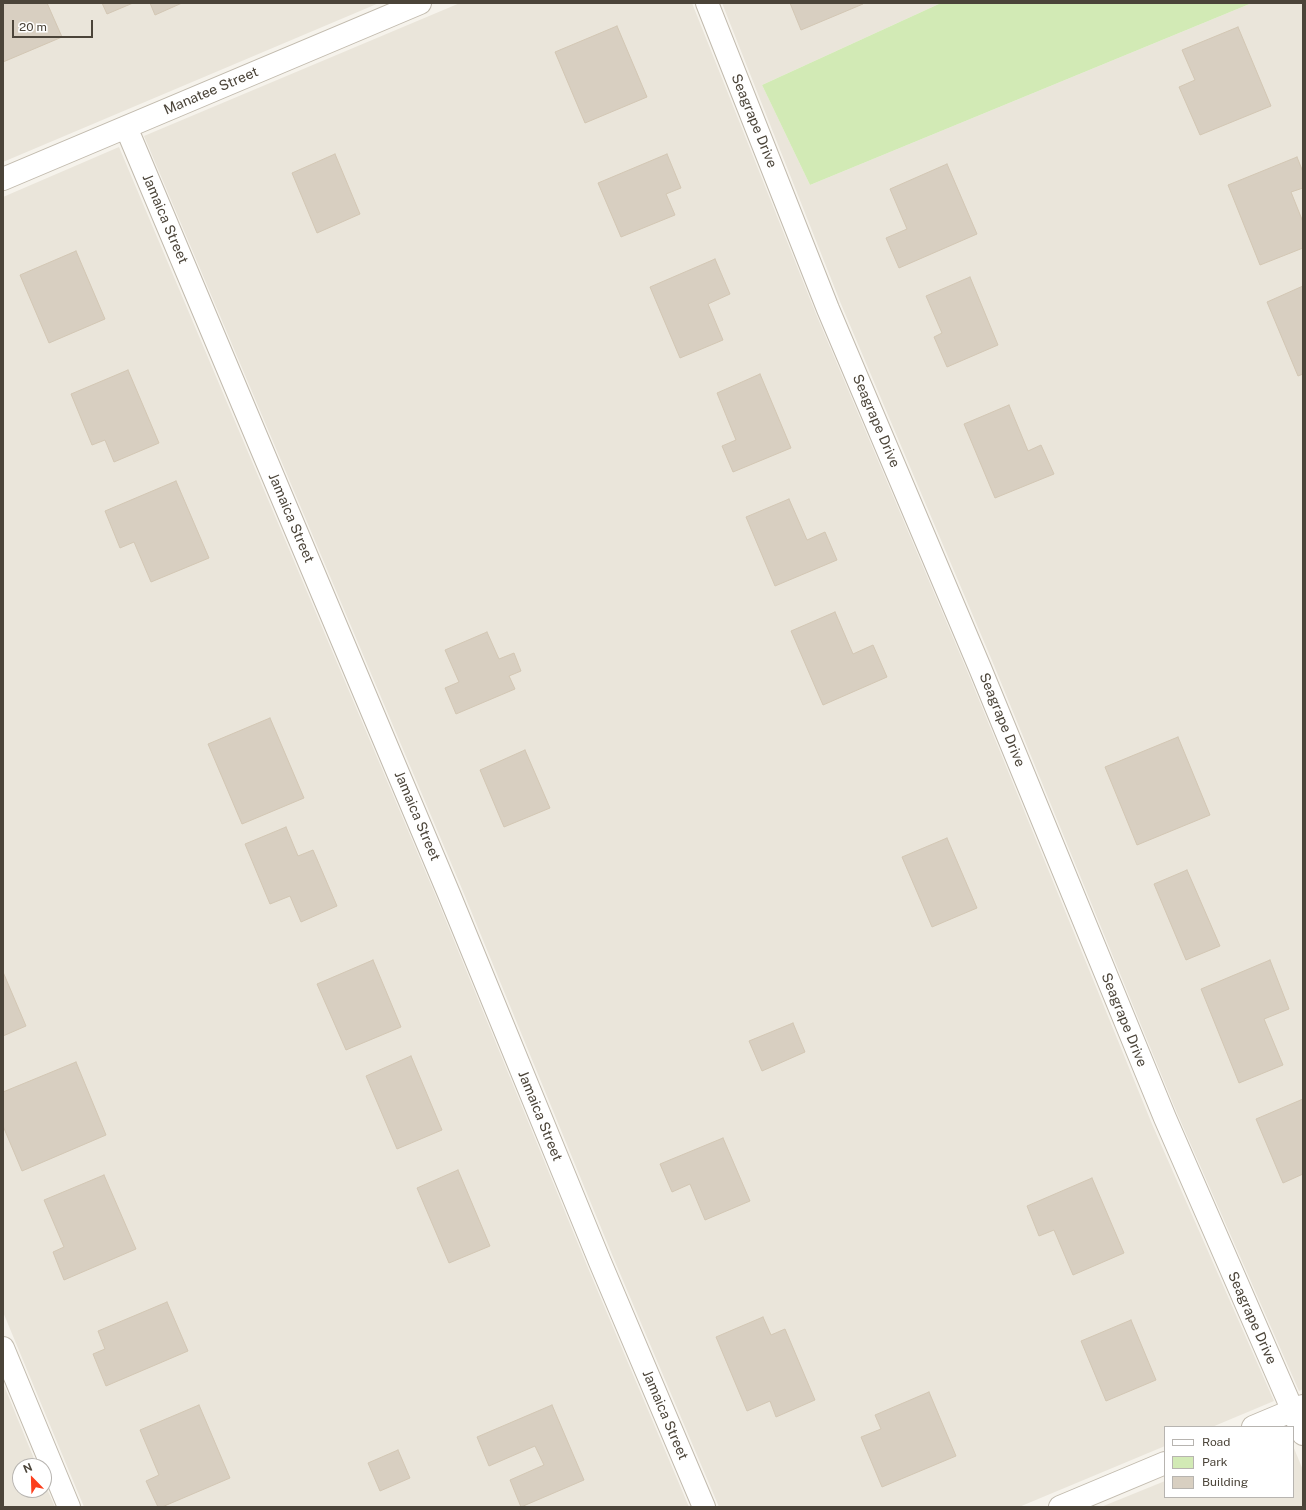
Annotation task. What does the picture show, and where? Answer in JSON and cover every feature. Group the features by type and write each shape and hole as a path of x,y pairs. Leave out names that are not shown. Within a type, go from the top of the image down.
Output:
{"street":[{"name":"Manatee Street","path":"3,179 420,3"},
{"name":"Seagrape Drive","path":"707,3 828,309 980,668 1165,1118 1298,1408 1303,1434"},
{"name":"Jamaica Street","path":"126,127 449,894 600,1262 704,1507"},
{"path":"3,1348 70,1507"},
{"path":"1255,1426 1298,1408"},
{"path":"1060,1507 1164,1463"}],"shaded area":[{"path":"3,3 379,3 3,162"},
{"path":"460,3 692,3 816,314 968,673 1152,1124 1274,1401 1214,1426 1164,1426 1164,1446 1019,1507 719,1507 613,1257 462,889 144,136"},
{"path":"722,3 941,3 762,85 810,185 1252,3 1303,3 1303,1389 1299,1391 1177,1113 993,663 841,304"},
{"path":"119,147 437,899 588,1268 689,1507 84,1507 3,1312 3,197"},
{"path":"3,1383 34,1458 12,1458 12,1498 51,1498 55,1507 3,1507"},
{"path":"1294,1448 1303,1470 1303,1507 1101,1507 1164,1481 1164,1498 1294,1498"}],"green space":[{"path":"941,3 1252,3 810,185 762,85"}],"building":[{"path":"47,3 62,37 3,62 3,4"},
{"path":"102,3 133,3 107,14"},
{"path":"150,3 182,3 155,15"},
{"path":"790,3 863,3 863,4 801,30"},
{"path":"617,26 647,97 585,123 555,52"},
{"path":"1238,27 1271,106 1200,135 1179,87 1195,80 1182,50"},
{"path":"335,154 360,214 317,233 292,173"},
{"path":"667,154 681,188 666,194 675,215 621,237 598,183"},
{"path":"1297,157 1303,172 1303,188 1291,192 1303,222 1303,248 1260,265 1228,185"},
{"path":"947,164 977,234 899,268 886,238 907,229 890,189"},
{"path":"76,251 105,319 49,343 20,275"},
{"path":"715,259 730,294 708,304 723,340 680,358 650,287"},
{"path":"970,277 998,345 947,367 934,337 942,333 926,296"},
{"path":"1303,286 1303,374 1298,376 1267,302"},
{"path":"128,370 159,443 114,462 105,440 92,445 71,394"},
{"path":"760,374 791,448 733,472 722,446 736,440 717,393"},
{"path":"1009,405 1028,451 1041,445 1054,474 995,498 964,424"},
{"path":"176,481 209,558 151,582 134,542 120,548 105,511"},
{"path":"789,499 807,540 825,532 837,560 775,586 746,517"},
{"path":"835,612 853,654 873,645 887,677 823,705 791,631"},
{"path":"487,632 499,659 514,653 521,671 509,676 515,689 456,714 445,688 459,682 445,650"},
{"path":"270,718 304,798 242,824 208,744"},
{"path":"1178,737 1210,815 1137,845 1105,767"},
{"path":"525,750 550,808 504,827 480,770"},
{"path":"286,827 298,856 313,850 337,906 301,922 290,896 270,904 245,844"},
{"path":"947,838 977,908 932,927 902,857"},
{"path":"1187,870 1220,946 1186,960 1154,884"},
{"path":"373,960 401,1027 346,1050 317,984"},
{"path":"1270,960 1289,1009 1264,1019 1283,1065 1239,1083 1201,989"},
{"path":"3,972 26,1026 3,1036"},
{"path":"793,1023 805,1052 762,1071 749,1041"},
{"path":"411,1056 442,1130 397,1149 366,1076"},
{"path":"76,1062 106,1135 22,1171 3,1126 3,1092"},
{"path":"1303,1099 1303,1174 1283,1183 1256,1119"},
{"path":"723,1138 750,1201 705,1220 690,1184 672,1192 660,1164"},
{"path":"458,1170 490,1246 449,1263 417,1188"},
{"path":"104,1175 136,1249 64,1280 53,1252 64,1247 44,1200"},
{"path":"1092,1178 1124,1253 1073,1275 1054,1230 1039,1236 1027,1206"},
{"path":"167,1302 188,1351 106,1386 93,1354 105,1349 98,1331"},
{"path":"763,1317 771,1335 785,1329 815,1400 776,1417 770,1401 747,1411 716,1337"},
{"path":"1131,1320 1156,1380 1106,1401 1081,1341"},
{"path":"929,1392 956,1456 882,1487 861,1437 881,1429 875,1415"},
{"path":"199,1405 230,1478 162,1507 158,1507 146,1481 159,1475 140,1430"},
{"path":"552,1405 584,1480 521,1507 510,1480 544,1465 535,1446 489,1466 477,1437"},
{"path":"398,1450 410,1478 380,1491 368,1463"}]}
